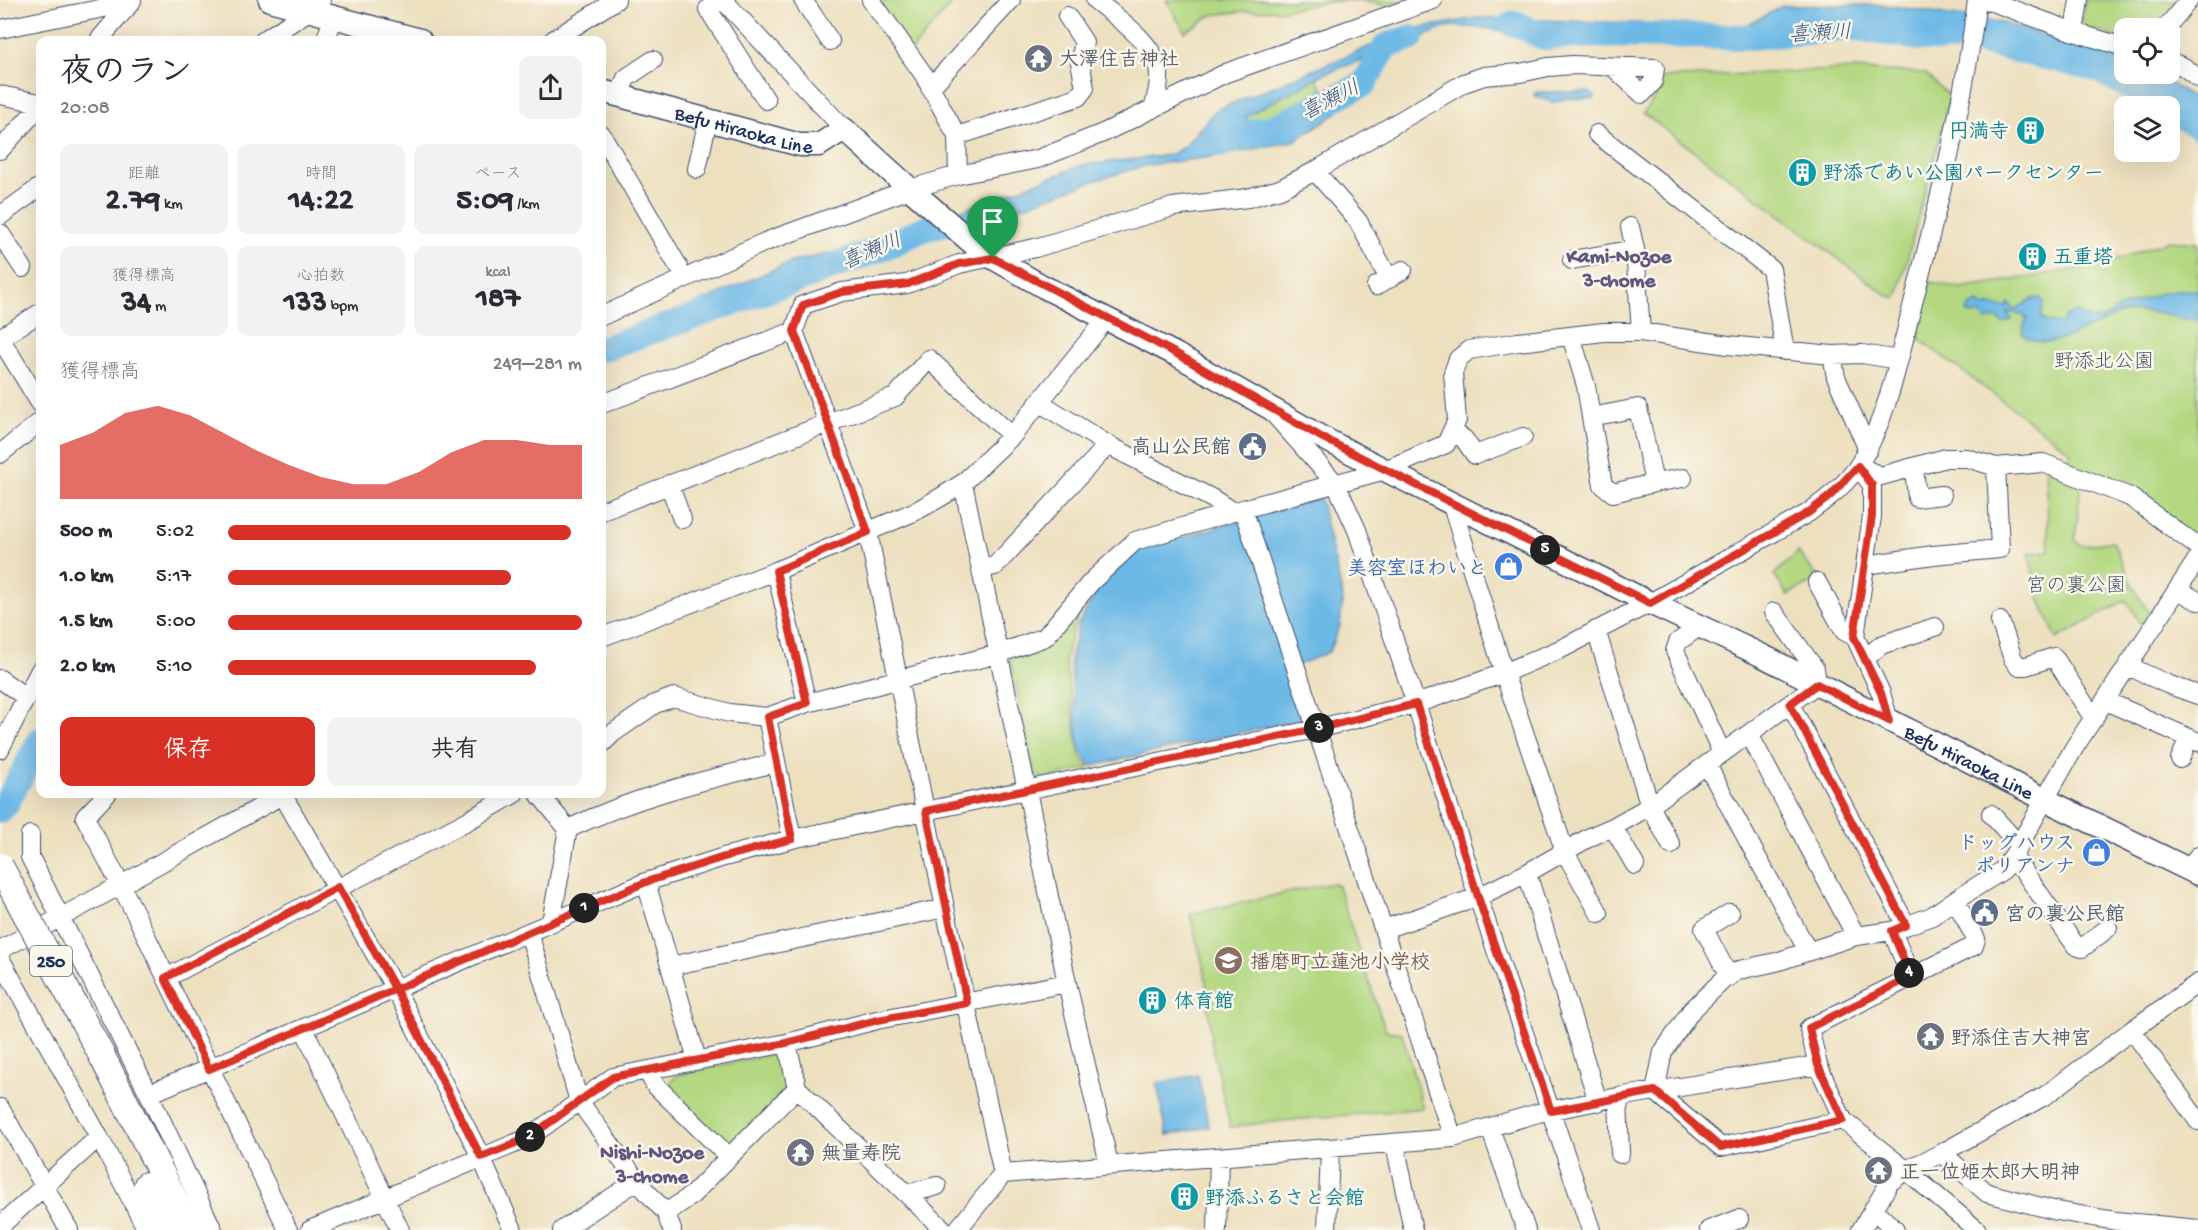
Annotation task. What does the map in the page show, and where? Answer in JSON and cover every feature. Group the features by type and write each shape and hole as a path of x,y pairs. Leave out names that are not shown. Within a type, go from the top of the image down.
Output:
{"highway":[{"name":"250","path":"0,866 95,1060 169,1230"},
{"name":"250","path":"0,900 95,1060 190,1230"}],"main road":[{"path":"270,0 321,10 407,36"},
{"name":"Befu Hiraoka Line","path":"610,93 800,146 819,144 844,129 914,193 986,253 1177,354 1385,471 1817,684 2044,799 2195,867"}],"street":[{"path":"718,0 708,9 766,100"},
{"path":"723,0 844,129"},
{"path":"803,0 830,41"},
{"path":"871,0 930,88 957,136 958,175"},
{"path":"930,88 1011,0"},
{"path":"1095,0 1135,33 1154,56 1159,74 1154,107"},
{"path":"606,314 765,242 914,193 958,175 1038,159 1103,134 1226,73 1433,0"},
{"path":"2074,32 2079,0"},
{"path":"2174,18 2189,0"},
{"path":"149,1094 646,882 724,857 792,839 1316,729 1416,704 1504,673 1563,648 1650,603 1808,513 1830,496 1858,466 1868,450 1880,425 1899,360 1938,203 1980,2 2114,44"},
{"path":"559,36 605,3"},
{"path":"0,29 129,4"},
{"path":"102,36 129,4"},
{"path":"272,36 321,10 324,36"},
{"path":"957,136 1078,98 1085,88 1080,62 1084,42 1067,15"},
{"path":"610,93 626,78 654,60"},
{"path":"2180,65 2198,78"},
{"path":"1003,1174 945,909 900,679 868,532 830,423 794,331 803,305 842,292 908,284 986,253 1035,248 1173,207 1248,198 1280,189 1315,171 1464,83 1484,76 1520,73 1548,66 1613,67"},
{"path":"0,95 36,104"},
{"path":"0,150 36,110"},
{"path":"697,169 708,119"},
{"path":"1597,134 1711,233 1771,269 1785,351"},
{"path":"606,142 678,266"},
{"path":"1315,171 1358,221 1389,278"},
{"path":"0,216 36,190"},
{"path":"1630,226 1635,249 1641,332"},
{"path":"0,233 23,268"},
{"path":"1572,260 1599,264 1635,249"},
{"path":"36,316 1,341 36,397"},
{"path":"606,635 776,571 868,532 916,511 963,483 1012,436 1107,318"},
{"path":"606,402 794,331"},
{"path":"606,740 655,704 674,697 729,713 768,717 807,703 998,654 1045,637 1091,582 1135,541 1385,471 1446,444 1453,432 1456,420 1453,373 1458,359 1470,350 1604,332 1641,332 1728,345 1832,355 1862,354 1899,360"},
{"path":"1571,336 1586,386 1603,485 1614,494 1683,478"},
{"path":"1832,355 1836,377 1868,450"},
{"path":"606,509 895,397 929,359 1012,436"},
{"path":"1039,402 1108,445 1238,511 1297,673 1453,1138"},
{"path":"1266,405 1336,484 1357,530 1591,1230"},
{"path":"1591,417 1638,408 1654,483"},
{"path":"0,454 36,425"},
{"path":"1453,432 1464,439 1475,455 1499,453 1523,436"},
{"path":"982,569 995,566 1108,445"},
{"path":"1858,466 1881,476 1946,458 1967,458 1996,467 2043,463 2130,497 2198,547"},
{"path":"1858,466 1872,485 1872,516 1854,637 1881,693 1889,721"},
{"path":"1866,565 1933,555 2000,549 1996,467"},
{"path":"1914,468 1917,498 1942,495"},
{"path":"963,483 1067,983 1109,1164"},
{"path":"669,484 682,519"},
{"path":"1451,502 1504,673 1564,852 1599,913"},
{"path":"1655,1091 1663,1052 1691,1011 1708,994 1739,970 1776,962 1856,936 1899,928 1932,916 2003,870 2065,763 2198,558"},
{"path":"776,571 807,703"},
{"path":"1817,582 1844,632 1854,637"},
{"path":"2178,590 2198,601"},
{"path":"1384,929 1478,897 1613,827 1650,806 1817,684 1815,669 1774,612"},
{"path":"1700,626 1678,642 1675,651 1722,753"},
{"path":"1865,659 1881,645 1935,627"},
{"path":"1596,630 1650,806 1671,845"},
{"path":"2000,633 2018,666 2026,666 2051,651 2094,719"},
{"path":"2128,666 2198,695"},
{"path":"0,679 27,698"},
{"path":"0,749 36,679"},
{"path":"2106,701 2193,740 2180,759"},
{"path":"1790,704 1899,928 1911,977"},
{"path":"768,717 792,839"},
{"path":"1749,734 1856,936"},
{"path":"568,829 603,811 678,787 776,763"},
{"path":"1707,765 1808,951"},
{"path":"103,798 85,818 121,885 288,1230"},
{"path":"0,950 276,798"},
{"path":"285,798 396,990 481,1157 513,1230"},
{"path":"165,978 507,798"},
{"path":"545,798 568,829 551,922"},
{"path":"1991,814 2076,946 2082,948 2108,928"},
{"path":"1613,827 1635,865"},
{"path":"30,835 30,857 149,1094 213,1230"},
{"path":"1527,873 1598,1102"},
{"path":"646,882 697,1060"},
{"path":"1955,900 1977,939 1974,946 1809,1028 1818,1065 1843,1120 1977,1230"},
{"path":"670,966 945,909"},
{"path":"1719,914 1704,929 1729,977"},
{"path":"529,933 579,1101 669,1221 797,1088"},
{"path":"0,958 99,1137 147,1230"},
{"path":"1861,1230 1890,1182 1906,1170 1942,1153 2046,1095 2198,982"},
{"path":"310,1230 528,1138 613,1077 786,1043 878,1020 1067,983"},
{"path":"304,1029 400,1230"},
{"path":"2132,1030 2198,1121"},
{"path":"786,1043 797,1088 944,1230"},
{"path":"957,1230 1003,1174 1453,1138 1551,1111 1618,1097 1818,1065"},
{"path":"647,1071 656,1085 729,1157"},
{"path":"1655,1091 1720,1147 1843,1120"},
{"path":"1618,1097 1620,1154"},
{"path":"0,1108 69,1230"},
{"path":"1490,1128 1526,1230"},
{"path":"0,1226 99,1137"},
{"path":"1395,1143 1413,1230"},
{"path":"1327,1230 1330,1149"},
{"path":"1942,1153 1987,1193 2057,1211 2193,1229"},
{"path":"1217,1230 1219,1157"},
{"path":"562,1230 637,1181"},
{"path":"907,1194 928,1184"},
{"path":"1873,1209 1895,1230"},
{"path":"1709,1230 1739,1219"}],"green space":[{"path":"877,0 954,0 911,52"},
{"path":"1166,0 1358,0 1328,2 1283,10 1212,15 1185,32"},
{"path":"1358,0 1410,0 1390,7"},
{"path":"2085,0 2184,0 2167,18 2114,18 2114,37 2081,25"},
{"path":"1855,69 1925,73 1950,97 1897,298 1888,296 1643,113 1654,99 1657,78"},
{"path":"1317,78 1329,100 1295,126 1252,133 1245,116"},
{"name":"野添北公園","path":"2168,241 2198,243 2198,543 2064,465 2071,452 1919,339 1919,327 1930,282 1960,288 2098,266"},
{"name":"宮の裏公園","path":"2046,468 2081,482 2075,540 2082,546 2113,541 2130,581 2152,618 2145,631 2126,600 2057,639 2038,596 2029,553 2049,551"},
{"path":"1798,552 1819,579 1787,595 1774,575"},
{"path":"1081,608 1065,661 1079,753 1089,768 1043,779 1034,773 1010,659 1013,655 1046,647"},
{"path":"1332,883 1338,886 1386,1031 1402,1033 1423,1108 1230,1127 1212,1046 1205,973 1190,914"},
{"path":"776,1053 784,1058 790,1081 785,1092 733,1144 719,1141 666,1088 677,1075"}],"water":[{"path":"1883,5 2000,22 2114,57 2114,78 2097,69 1973,40 1928,39 1851,28 1750,37 1601,35 1543,37 1485,28 1450,26 1322,75 1246,116 1252,133 1295,126 1329,100 1364,84 1334,115 1294,141 1219,156 1148,165 1093,181 993,217 921,230 892,244 806,277 672,324 686,308 791,262 866,246 1083,165 1170,155 1184,147 1216,110 1412,29 1478,18 1667,24 1688,29 1735,31 1783,6"},
{"path":"2126,84 2171,84 2198,100 2198,127 2180,115 2180,96 2150,96"},
{"path":"1539,92 1589,92 1595,96 1594,99 1566,98 1553,103 1534,95"},
{"path":"2198,290 2198,320 2147,312 2126,312 2066,338 2049,342 2032,340 2023,335 2024,324 2028,318 2022,315 2009,312 2012,320 2004,323 1996,318 1986,321 1980,313 1973,315 1967,312 1968,308 1979,303 1983,307 1991,305 2006,308 2009,303 2015,310 2032,299 2040,298 2044,302 2041,318 2049,322 2064,322 2065,316 2078,311 2089,320 2102,319 2118,309 2165,292"},
{"path":"1320,498 1343,597 1340,625 1329,652 1289,669 1304,719 1091,766 1079,748 1070,661 1078,625 1098,589 1137,550"},
{"path":"1198,1075 1209,1127 1167,1135 1157,1083"}],"waterway":[{"name":"喜瀬川","path":"1512,24 1517,24 1543,37 1601,35 1750,37 1850,28 1928,39 1973,40 2097,69 2147,96"},
{"name":"喜瀬川","path":"1220,145 1236,136 1275,127 1364,84 1386,46 1411,38"},
{"name":"喜瀬川","path":"2180,115 2198,127"},
{"name":"喜瀬川","path":"606,348 806,277 892,244 921,230 952,221"},
{"name":"喜瀬川","path":"0,810 6,804 36,748"}],"place":[{"name":"大澤住吉神社","path":"1038,58"},
{"name":"円満寺","path":"2030,130"},
{"name":"野添であい公園パークセンター","path":"1802,172"},
{"name":"五重塔","path":"2032,256"},
{"name":"高山公民館","path":"1252,446"},
{"name":"美容室ほわいと","path":"1508,567"},
{"name":"ドッグハウス ポリアンナ","path":"2096,853"},
{"name":"宮の裏公民館","path":"1984,913"},
{"name":"播磨町立蓮池小学校","path":"1229,961"},
{"name":"体育館","path":"1153,1000"},
{"name":"野添住吉大神宮","path":"1930,1037"},
{"name":"無量寿院","path":"800,1152"},
{"name":"正一位姫太郎大明神","path":"1879,1171"},
{"name":"野添ふるさと会館","path":"1184,1197"}],"district":[{"name":"Kami-Nozoe 3-chome","path":"1619,267"},
{"name":"Nishi-Nozoe 3-chome","path":"652,1163"}],"route":[{"path":"993,258 959,264 908,284 842,292 803,305 794,331 830,423 868,532 776,571 807,703 768,717 792,839 724,857 646,882 396,990 209,1069 165,978 338,887 396,990 481,1157 528,1138 613,1077 786,1043 878,1020 967,1003 945,909 926,811 1316,729 1416,704 1482,909 1551,1111 1655,1091 1720,1147 1843,1120 1818,1065 1809,1028 1911,977 1892,931 1906,925 1790,704 1817,684 1889,721 1881,693 1854,637 1872,516 1872,485 1858,466 1830,496 1808,513 1650,603 1385,471 1177,354 1044,287 993,258"}]}
